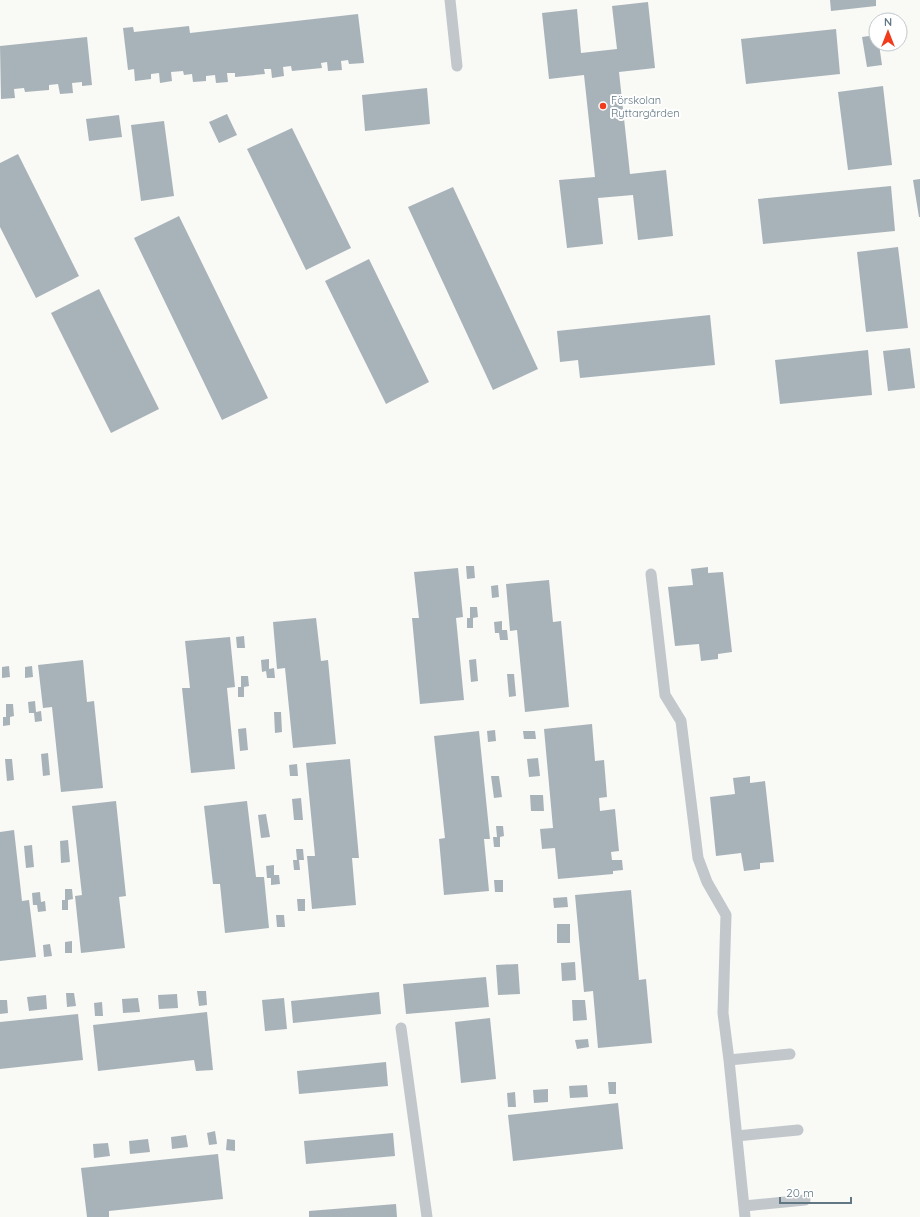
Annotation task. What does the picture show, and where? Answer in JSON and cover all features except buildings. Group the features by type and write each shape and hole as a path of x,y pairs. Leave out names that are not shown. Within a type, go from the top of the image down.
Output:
{"lane":[{"path":"450,0 457,66"},
{"path":"651,574 665,695 681,721 698,858 707,882 726,915 723,1013 744,1211 805,1200"},
{"path":"401,1028 427,1217"},
{"path":"729,1060 790,1054"},
{"path":"737,1136 798,1130"}],"place":[{"name":"Förskolan Ryttargården","path":"603,106"}]}
